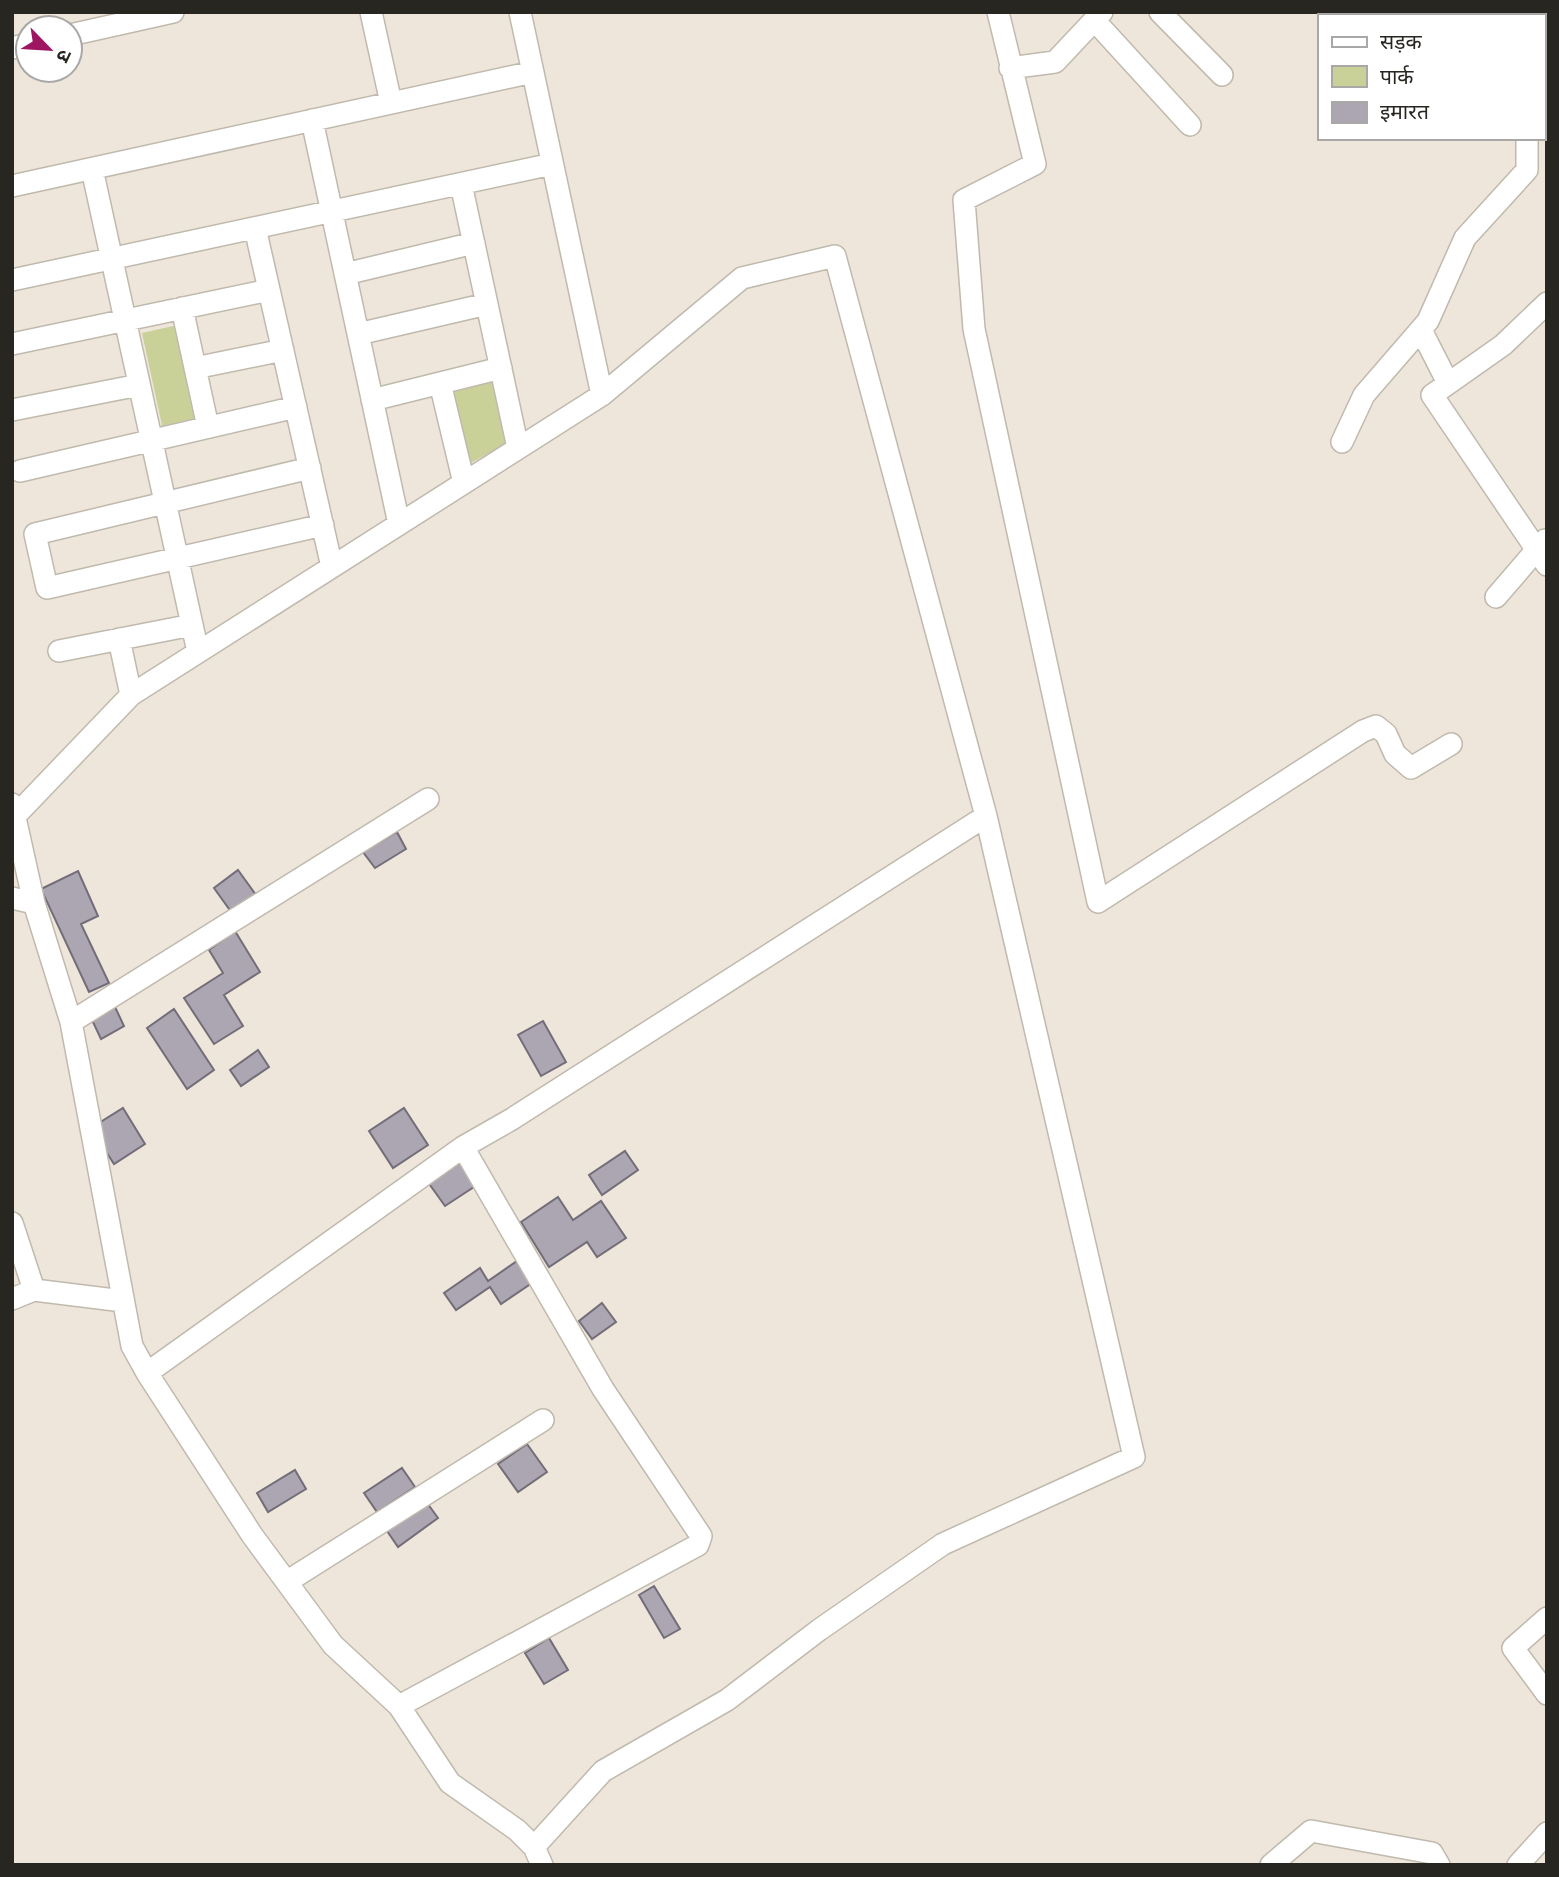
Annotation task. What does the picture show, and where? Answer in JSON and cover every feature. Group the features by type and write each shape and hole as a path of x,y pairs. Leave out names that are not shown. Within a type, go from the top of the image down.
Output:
{"street":[{"path":"84,32 173,12"},
{"path":"371,12 391,103"},
{"path":"520,12 602,395"},
{"path":"998,12 1035,164 964,200 974,329 1098,902 1363,731 1376,726 1385,734 1395,754 1411,768 1451,744"},
{"path":"1160,12 1222,75"},
{"path":"1010,68 1055,62 1098,16 1190,125"},
{"path":"12,186 533,72"},
{"path":"312,121 399,524"},
{"path":"1342,442 1364,395 1428,321 1465,238 1527,170 1527,140"},
{"path":"12,281 552,164"},
{"path":"92,169 198,652"},
{"path":"461,184 518,448"},
{"path":"255,228 332,567"},
{"path":"345,274 474,243"},
{"path":"835,256 986,816 1134,1457 943,1544 819,1630 727,1700 603,1771 538,1856 517,1830 450,1783 399,1706 333,1645 253,1535 132,1346 71,1022 34,903 13,812 131,695 518,448 602,395 742,278 835,256"},
{"path":"12,344 269,289"},
{"path":"1496,597 1544,550 1432,395 1503,345 1547,303"},
{"path":"358,334 487,304"},
{"path":"182,308 208,427"},
{"path":"1420,330 1448,383"},
{"path":"195,368 283,350"},
{"path":"372,400 501,368"},
{"path":"440,383 464,482"},
{"path":"12,411 139,385"},
{"path":"20,471 296,407"},
{"path":"310,468 35,534 47,588 323,525"},
{"path":"59,651 191,625"},
{"path":"119,639 131,695"},
{"path":"71,1022 428,799"},
{"path":"147,1373 463,1147 512,1119 986,816"},
{"path":"12,898 34,903"},
{"path":"399,1706 698,1545 701,1536 603,1389 463,1147"},
{"path":"12,1223 34,1290"},
{"path":"12,1299 34,1290 122,1301"},
{"path":"288,1581 543,1420"},
{"path":"1547,1618 1513,1648 1547,1694"},
{"path":"1271,1865 1311,1831 1432,1853 1439,1865"},
{"path":"1518,1865 1547,1833"}],"green space":[{"path":"182,324 203,422 163,430 142,333"},
{"path":"498,378 509,442 467,465 450,391"}],"building":[{"path":"397,832 406,849 375,868 363,852"},
{"path":"238,870 256,895 232,913 214,888"},
{"path":"78,871 98,916 81,924 109,983 89,992 41,889"},
{"path":"235,931 260,972 224,995 243,1026 214,1044 184,998 223,973 209,950"},
{"path":"115,1007 124,1026 101,1039 92,1020"},
{"path":"174,1009 214,1070 187,1089 147,1028"},
{"path":"543,1021 566,1062 541,1076 518,1035"},
{"path":"258,1050 269,1067 241,1086 230,1070"},
{"path":"123,1108 145,1144 114,1164 91,1128"},
{"path":"404,1108 428,1145 393,1168 369,1131"},
{"path":"625,1151 638,1170 602,1195 589,1175"},
{"path":"458,1156 477,1185 445,1206 425,1178"},
{"path":"558,1197 573,1220 601,1201 626,1238 597,1257 587,1242 549,1267 521,1222"},
{"path":"517,1261 532,1283 501,1304 490,1287 456,1310 444,1293 480,1268 488,1281"},
{"path":"602,1303 616,1322 592,1339 579,1321"},
{"path":"527,1444 547,1472 518,1492 498,1464"},
{"path":"402,1468 415,1487 377,1512 364,1493"},
{"path":"295,1470 306,1489 268,1512 257,1493"},
{"path":"425,1500 438,1518 398,1547 385,1528"},
{"path":"654,1586 680,1629 664,1638 639,1595"},
{"path":"549,1638 568,1670 544,1684 525,1653"}]}
